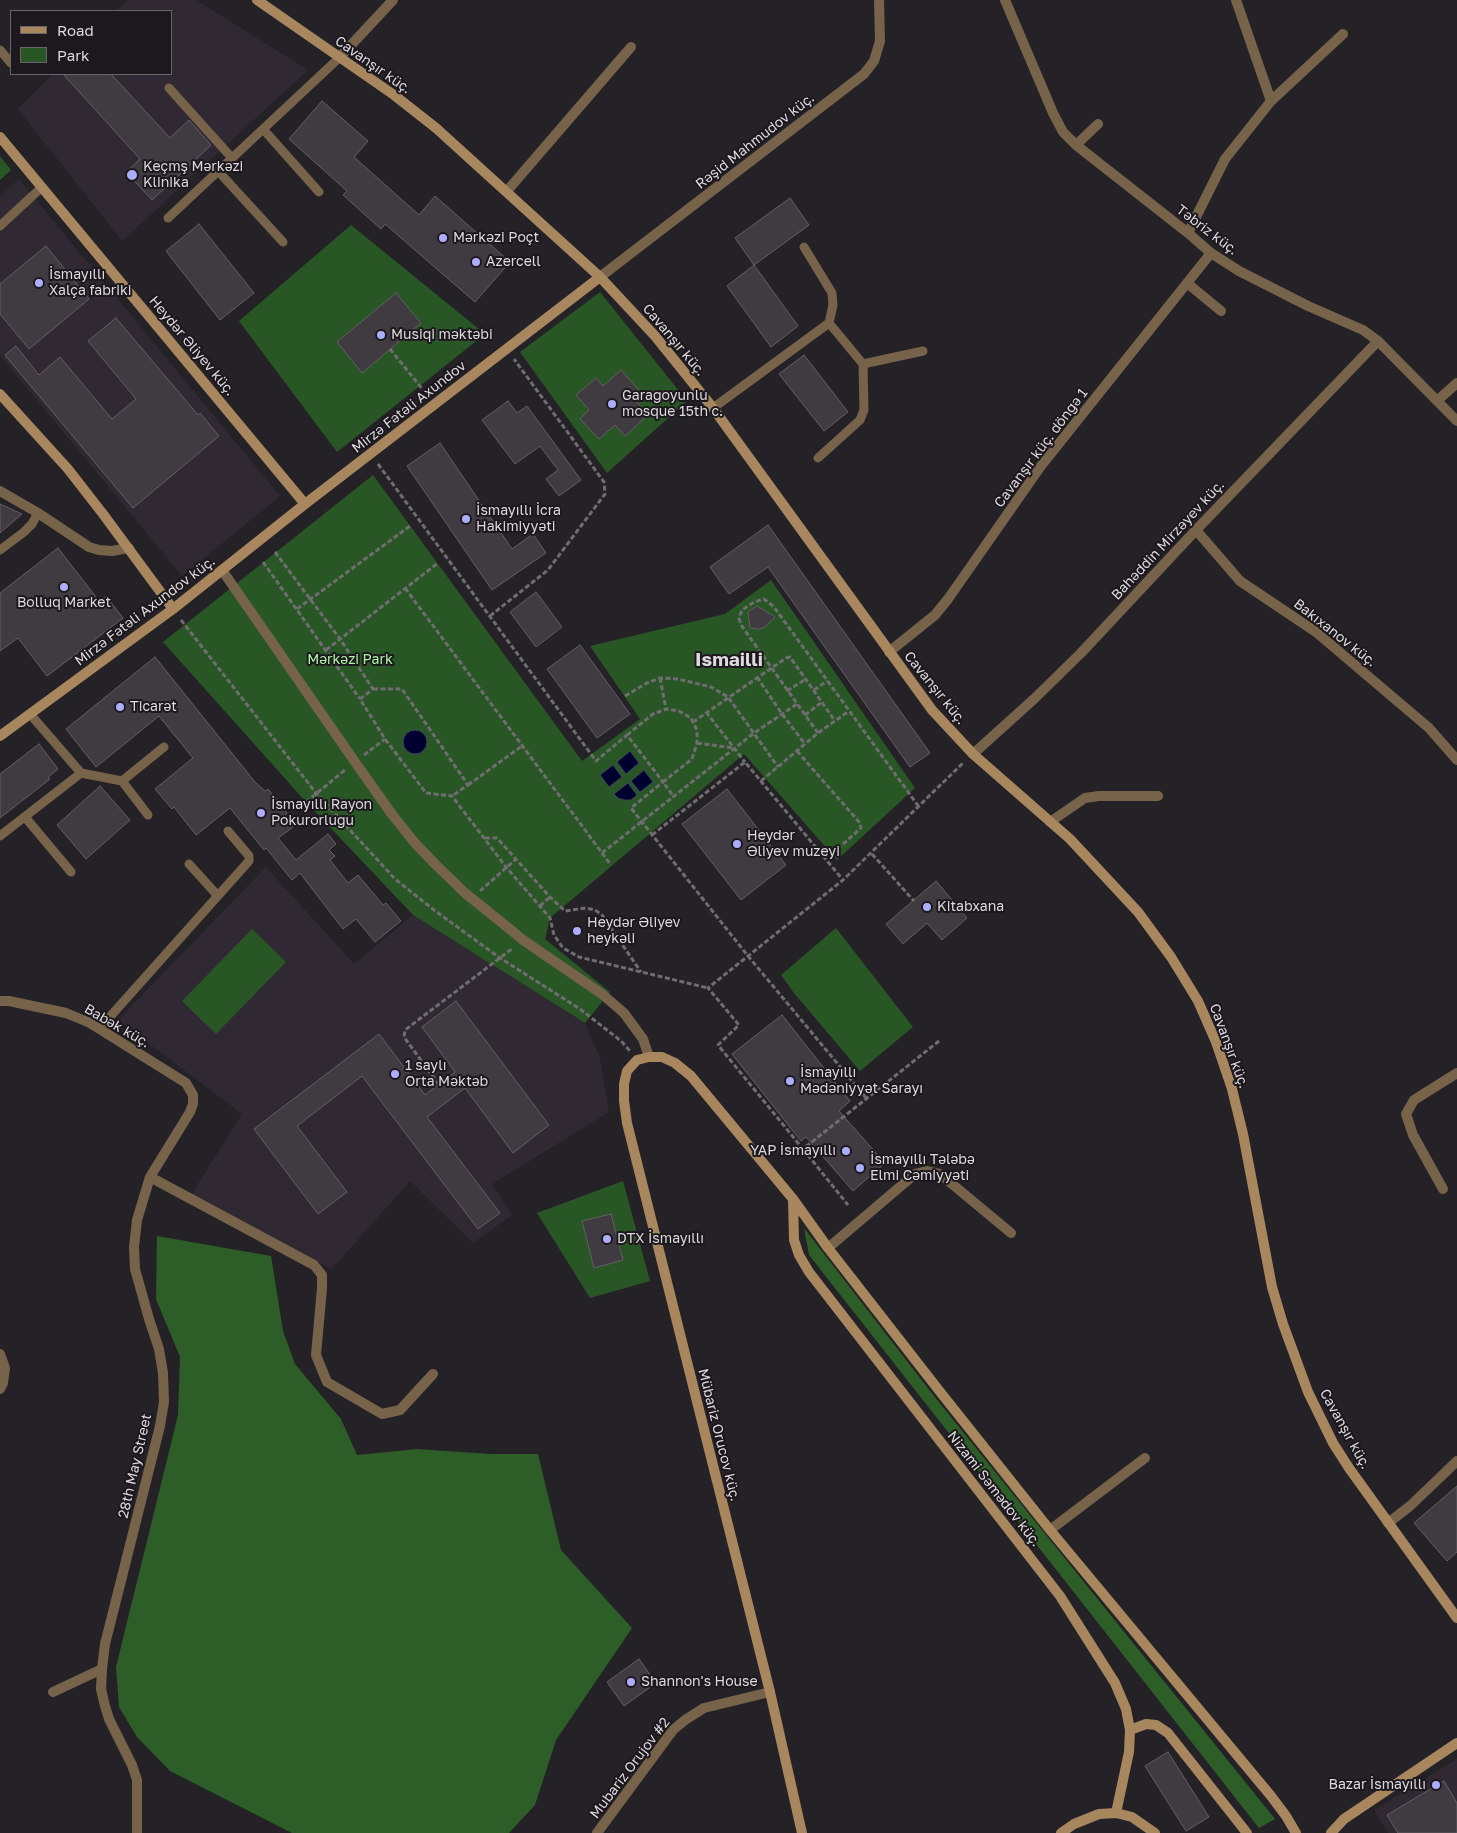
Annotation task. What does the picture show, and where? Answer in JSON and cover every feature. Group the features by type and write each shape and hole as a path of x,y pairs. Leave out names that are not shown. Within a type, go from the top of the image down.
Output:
{"street":[{"name":"Cavanşır küç.","path":"256,0 394,95 429,123 600,277 655,336 713,408 766,479 888,652 932,710 973,754 1070,839 1138,912 1171,957 1198,1001 1216,1042 1232,1089 1243,1134 1272,1287 1282,1324 1316,1408 1333,1443 1457,1618"},
{"path":"339,58 393,0"},
{"name":"Rəşid Mahmudov küç.","path":"600,277 864,74 874,61 880,41 879,0"},
{"name":"Təbriz küç.","path":"1005,0 1053,113 1063,132 1076,145 1188,233 1211,254 1239,271 1308,306 1363,330 1378,341 1457,421"},
{"path":"1236,0 1271,101"},
{"path":"1188,233 1225,159 1271,101 1343,34"},
{"path":"507,192 631,47"},
{"path":"1076,145 1098,124"},
{"name":"Heydər Əliyev küç.","path":"0,138 305,504"},
{"name":"Cavanşır küç. döngə 1","path":"888,652 935,615 948,599 1041,466 1211,254"},
{"name":"Mirzə Fətəli Axundov","path":"305,504 600,277"},
{"path":"1187,283 1221,311"},
{"name":"Bahəddin Mirzəyev küç.","path":"973,754 1081,653 1196,530 1378,341"},
{"path":"1438,400 1457,383"},
{"path":"0,394 68,469 173,609"},
{"path":"0,491 38,513 89,547 112,551 129,548"},
{"name":"Mirzə Fətəli Axundov küç.","path":"0,736 173,609 305,504"},
{"name":"Bakıxanov küç.","path":"1196,530 1240,581 1316,632 1429,728 1457,760"},
{"path":"222,570 392,813 436,865 523,940 602,994 624,1013 643,1039 650,1057"},
{"path":"1050,822 1085,798 1100,796 1158,796"},
{"name":"Babək küç.","path":"0,1000 66,1013 99,1029 186,1083"},
{"path":"637,1060 662,1057 675,1063 691,1076 793,1199 828,1248 1050,1530 1271,1796 1296,1833"},
{"name":"Mübariz Orucov küç.","path":"637,1060 627,1071 624,1084 627,1123 770,1692 802,1833"},
{"path":"1443,1189 1413,1135 1406,1114 1414,1100 1457,1073"},
{"name":"28th May Street","path":"137,1833 137,1780 132,1765 109,1719 101,1689 102,1669 105,1644 160,1426 164,1402 163,1373 159,1350 148,1319 135,1269 134,1247 137,1220 150,1177 193,1104 193,1095 186,1083"},
{"path":"828,1248 915,1174 927,1171 940,1174 1011,1233"},
{"path":"150,1177 314,1264 322,1275 316,1356 327,1382 382,1414 400,1410 434,1374"},
{"name":"Nizami Səmədov küç.","path":"793,1199 794,1240 799,1255 809,1272 1060,1596 1115,1683 1126,1709 1130,1730 1129,1752 1116,1813"},
{"path":"0,1354 5,1368 3,1383 0,1389"},
{"path":"1050,1530 1145,1458"},
{"path":"1388,1522 1416,1500 1457,1461"},
{"path":"53,1692 102,1669"},
{"name":"Mubariz Orujov #2","path":"597,1833 674,1730 684,1720 704,1708 770,1692"},
{"path":"1130,1730 1146,1724 1156,1725 1168,1733 1247,1833"},
{"path":"1332,1833 1344,1818 1457,1743"},
{"path":"1061,1833 1074,1824 1099,1814 1116,1813 1132,1817 1155,1833"}],"lane":[{"path":"0,50 10,62"},
{"path":"168,218 339,58"},
{"path":"169,88 232,158"},
{"path":"264,129 319,192"},
{"path":"218,171 283,242"},
{"path":"0,226 42,187"},
{"path":"713,408 829,323 833,305 832,293 804,247"},
{"path":"818,458 860,420 864,410 863,364 829,323"},
{"path":"863,364 923,351"},
{"path":"0,550 24,532 32,524 38,513"},
{"path":"30,714 81,773 122,781 148,814"},
{"path":"122,781 164,747"},
{"path":"0,836 81,773"},
{"path":"25,817 71,872"},
{"path":"99,1029 249,861 249,856 228,831"},
{"path":"189,864 218,896"}],"path":[{"path":"390,349 434,404"},
{"path":"490,616 548,570 605,494 604,482 506,349"},
{"path":"370,454 596,761 653,714 666,709 678,711 691,718 697,730 697,742 692,759 631,808 748,956 867,1099"},
{"path":"297,609 410,526"},
{"path":"275,552 340,639 373,689"},
{"path":"263,562 326,650 386,739 426,793 452,796 522,746"},
{"path":"326,650 438,563"},
{"path":"405,588 611,865"},
{"path":"818,733 741,625 739,618 742,610 754,602 764,599 774,607 919,807"},
{"path":"173,609 316,793 395,879 500,958 580,1009 621,1041 637,1060"},
{"path":"693,722 790,657 835,721"},
{"path":"660,678 666,709"},
{"path":"625,696 660,678 678,679 711,687 728,698 778,767"},
{"path":"757,678 805,744"},
{"path":"787,691 806,679"},
{"path":"814,690 827,680"},
{"path":"360,699 373,689 402,689 468,785"},
{"path":"805,715 822,702"},
{"path":"602,853 734,748 797,704"},
{"path":"761,781 818,733 849,711"},
{"path":"706,712 843,880"},
{"path":"627,735 674,797"},
{"path":"697,742 734,748"},
{"path":"797,751 860,823 861,828 832,854"},
{"path":"708,988 843,880 872,854 973,754"},
{"path":"652,835 745,762"},
{"path":"452,796 506,867 550,918 554,935 563,948 579,957 708,988 738,1025 718,1045 848,1205"},
{"path":"485,838 497,838 564,911 586,908 595,910 602,915 641,973"},
{"path":"872,854 914,901"},
{"path":"472,898 516,859"},
{"path":"540,906 550,897"},
{"path":"439,1085 404,1037 405,1030 523,940"},
{"path":"803,1149 939,1041"}],"shaded area":[{"name":"Keçmş Mərkəzi Klinika","path":"128,0 196,0 308,70 122,241 18,109 52,75 172,75 172,10 117,10"},
{"path":"19,179 280,496 182,576 0,355 0,196"},
{"path":"410,730 420,730 427,737 427,747 420,754 410,754 403,747 403,737"},
{"path":"630,751 639,763 626,774 617,762"},
{"path":"613,765 622,777 609,787 600,775"},
{"path":"644,770 653,782 640,792 631,781"},
{"path":"628,783 637,795 631,800 618,798 614,794"},
{"name":"1 saylı Orta Məktəb","path":"266,867 354,964 413,915 585,1023 600,1058 609,1112 492,1184 512,1215 473,1243 410,1181 332,1269 193,1195 196,1187 242,1114 118,1020"},
{"name":"Bazar İsmayıllı","path":"1457,1759 1457,1833 1388,1833 1374,1810"}],"green space":[{"path":"0,156 11,170 0,180"},
{"path":"351,225 485,334 337,452 239,321"},
{"path":"600,292 687,401 607,473 520,352"},
{"name":"Mərkəzi Park","path":"373,475 582,761 640,719 590,646 725,614 771,580 915,788 837,860 744,754 550,918 545,939 610,992 585,1023 413,915 306,802 163,642"},
{"path":"836,928 913,1027 860,1071 781,975"},
{"path":"252,929 286,962 216,1034 182,1001"},
{"path":"623,1181 650,1281 590,1298 537,1213"},
{"path":"804,1228 934,1396 1275,1819 1259,1828 809,1255"},
{"path":"157,1236 271,1256 283,1331 295,1364 341,1419 357,1455 417,1449 490,1454 538,1454 561,1550 632,1628 556,1740 535,1805 509,1833 292,1833 170,1771 137,1737 119,1707 116,1667 178,1415 180,1357 156,1299"}],"building":[{"path":"64,75 112,75 170,138 189,120 211,145 152,200 126,172 140,159"},
{"path":"322,101 368,141 354,157 419,215 435,196 510,262 475,302 385,224 381,229 343,195 347,191 289,139"},
{"path":"790,198 809,225 754,265 735,238"},
{"path":"199,224 254,293 220,320 166,251"},
{"path":"46,246 89,299 29,349 0,314 0,284"},
{"path":"754,265 798,326 771,347 727,286"},
{"path":"396,293 421,323 362,373 337,342"},
{"path":"116,318 198,415 200,413 219,436 133,508 5,355 16,346 39,375 60,357 112,419 136,399 88,341"},
{"path":"804,355 848,412 824,431 779,374"},
{"path":"621,370 642,394 635,400 648,415 625,436 615,425 599,439 580,419 589,410 576,395 596,378 603,386"},
{"path":"508,401 517,413 527,406 581,480 559,496 546,479 558,470 540,446 515,464 482,420"},
{"path":"440,443 512,549 533,534 546,553 492,590 407,466"},
{"path":"0,504 22,514 0,533"},
{"path":"768,525 930,753 910,767 768,567 729,594 710,567"},
{"path":"58,548 99,601 106,596 123,618 47,676 18,638 0,651 0,593"},
{"path":"536,592 562,627 536,647 510,612"},
{"path":"757,606 775,617 765,627 759,629 750,628 748,612"},
{"path":"580,645 630,714 597,738 547,669"},
{"path":"155,657 255,782 265,791 268,789 287,813 284,816 293,827 278,838 296,860 328,834 336,844 329,850 335,856 330,860 348,883 358,875 383,905 386,903 401,921 375,942 356,919 343,929 300,873 292,880 266,848 264,850 230,808 196,835 174,807 172,809 155,789 193,758 159,716 96,767 66,729"},
{"path":"39,744 58,769 48,777 50,779 0,818 0,774"},
{"path":"100,786 130,820 86,859 57,825"},
{"path":"727,789 786,865 741,900 682,824"},
{"path":"936,881 967,918 942,940 927,923 903,944 886,924"},
{"path":"456,1001 549,1125 513,1153 465,1088 427,1117 500,1213 478,1229 362,1076 297,1126 347,1192 318,1214 254,1129 379,1034 425,1095 455,1072 422,1027"},
{"path":"782,1015 850,1101 839,1111 885,1163 853,1191 806,1137 801,1141 732,1054"},
{"path":"611,1214 623,1260 594,1268 582,1221"},
{"path":"1457,1486 1457,1552 1447,1561 1414,1523"},
{"name":"Shannon's House","path":"639,1659 656,1683 624,1706 607,1682"},
{"path":"1168,1752 1209,1817 1186,1831 1145,1766"},
{"name":"Bazar İsmayıllı","path":"1444,1781 1457,1803 1457,1833 1398,1833 1387,1815"}],"place":[{"name":"Keçmş Mərkəzi Klinika","path":"132,175"},
{"name":"Mərkəzi Poçt","path":"443,238"},
{"name":"Azercell","path":"476,262"},
{"name":"İsmayıllı Xalça fabriki","path":"39,283"},
{"name":"Musiqi məktəbi","path":"381,335"},
{"name":"Garagoyunlu mosque 15th c.","path":"612,404"},
{"name":"İsmayıllı İcra Hakimiyyəti","path":"466,519"},
{"name":"Bolluq Market","path":"64,587"},
{"name":"Ticarət","path":"120,707"},
{"name":"İsmayıllı Rayon Pokurorluğu","path":"261,813"},
{"name":"Heydər Əliyev muzeyi","path":"737,844"},
{"name":"Kitabxana","path":"927,907"},
{"name":"Heydər Əliyev heykəli","path":"577,931"},
{"name":"1 saylı Orta Məktəb","path":"395,1074"},
{"name":"İsmayıllı Mədəniyyət Sarayı","path":"790,1081"},
{"name":"YAP İsmayıllı","path":"846,1151"},
{"name":"İsmayıllı Tələbə Elmi Cəmiyyəti","path":"860,1168"},
{"name":"DTX İsmayıllı","path":"607,1239"},
{"name":"Shannon's House","path":"631,1682"},
{"name":"Bazar İsmayıllı","path":"1436,1785"}],"district":[{"name":"Ismailli","path":"729,660"}]}
